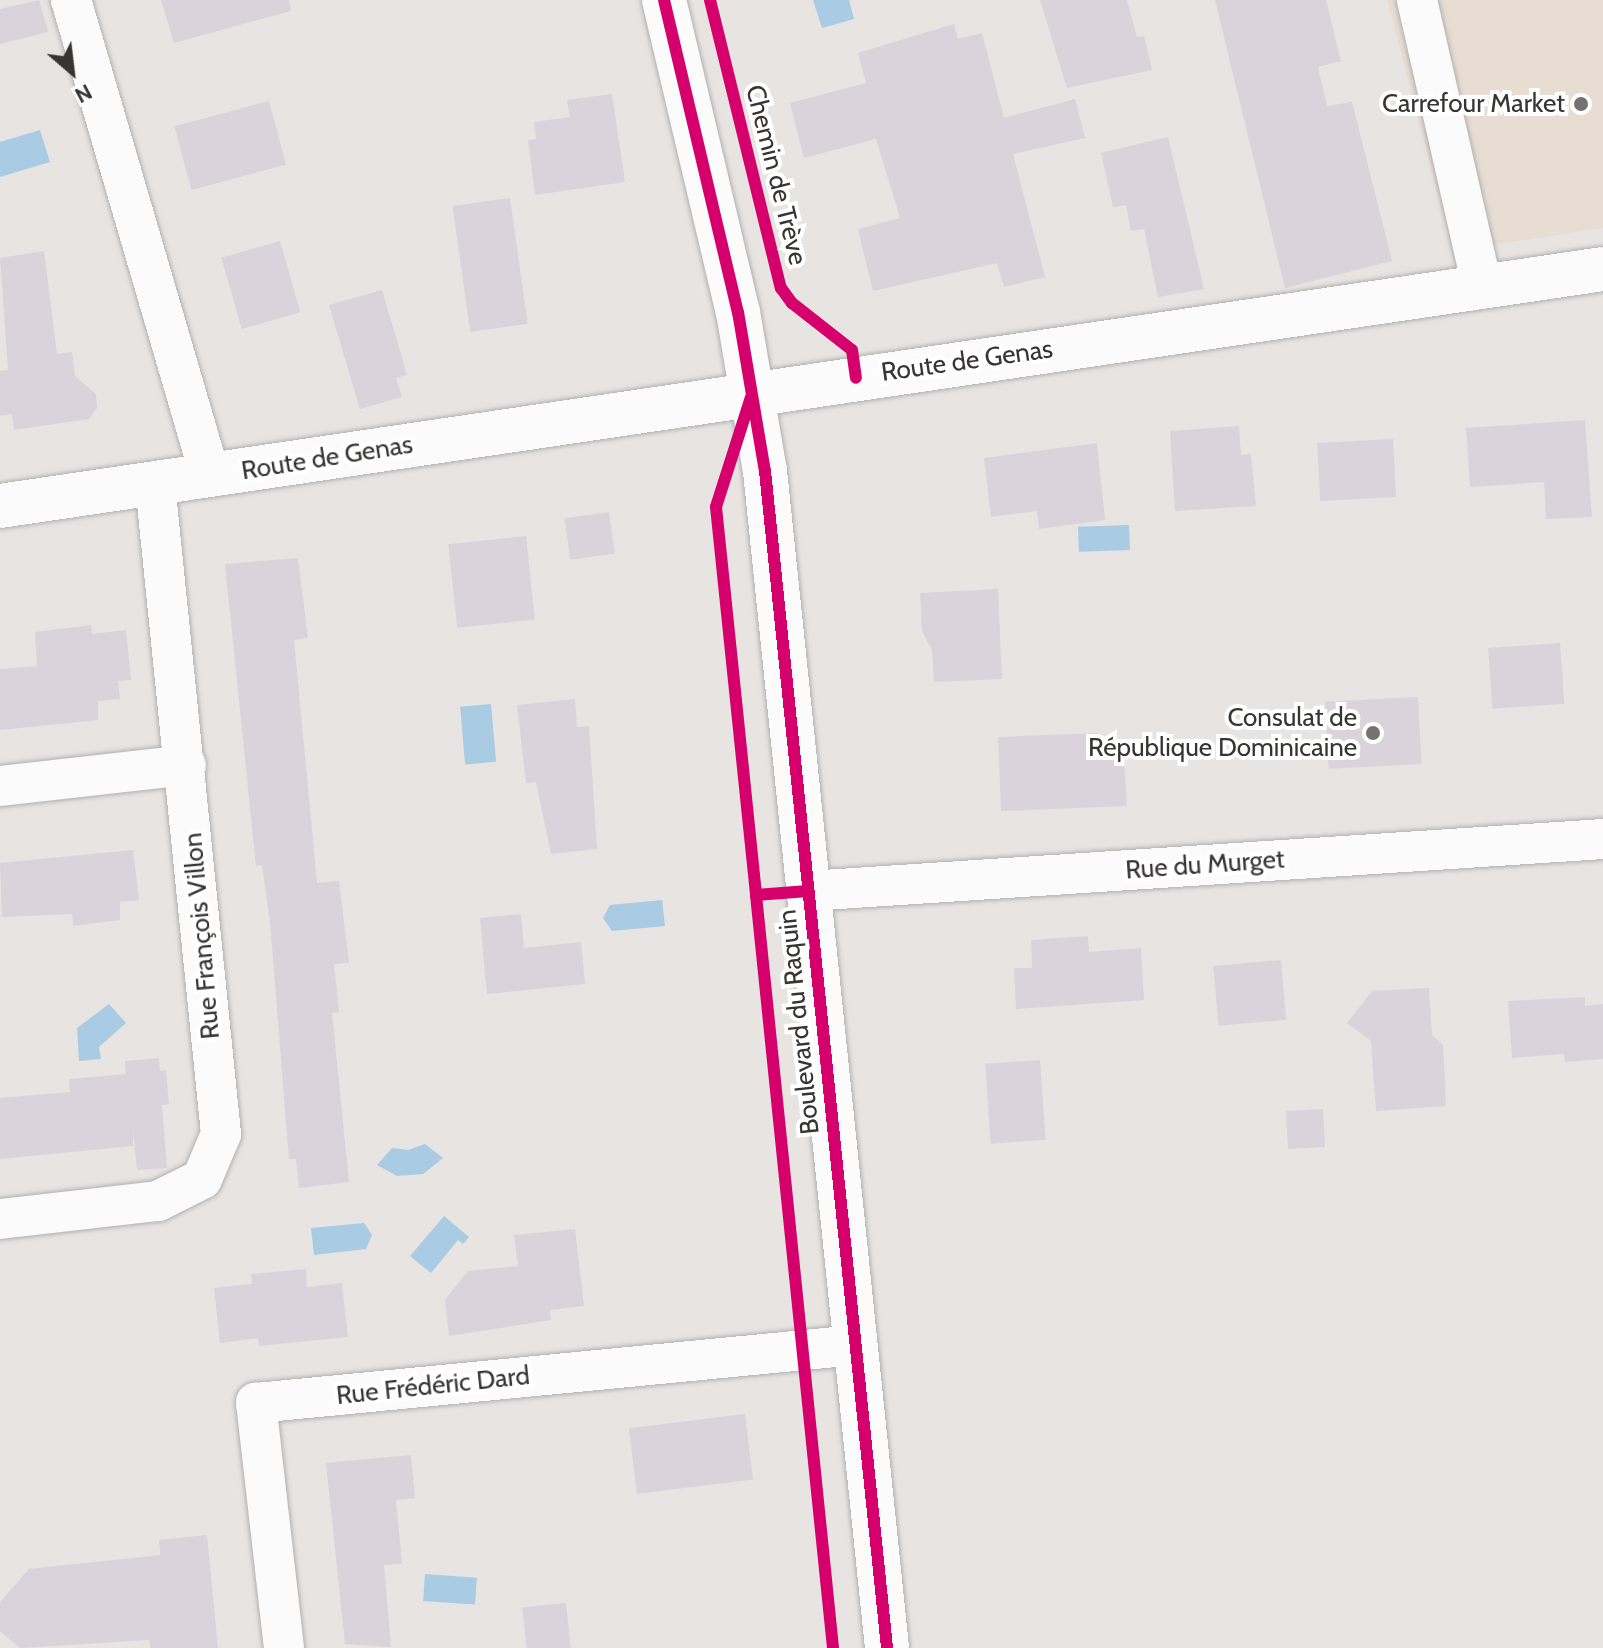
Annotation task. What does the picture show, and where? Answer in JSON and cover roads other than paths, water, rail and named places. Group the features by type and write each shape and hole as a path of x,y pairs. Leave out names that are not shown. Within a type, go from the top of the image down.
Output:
{"street":[{"path":"71,0 210,476"},
{"path":"664,0 738,312 752,393"},
{"path":"1417,0 1482,286"},
{"name":"Route de Genas","path":"0,506 1603,269"},
{"name":"Boulevard du Raquin","path":"752,393 767,487 887,1648"},
{"name":"Rue François Villon","path":"0,1219 158,1201 202,1179 221,1134 155,483"},
{"path":"0,786 186,765"},
{"name":"Rue du Murget","path":"808,891 1603,839"},
{"name":"Rue Frédéric Dard","path":"284,1648 256,1403 856,1345"}],"water":[{"path":"813,0 849,0 854,19 822,28"},
{"path":"40,130 50,162 0,177 0,142"},
{"path":"1129,525 1130,550 1079,552 1078,527"},
{"path":"491,704 496,762 465,764 460,707"},
{"path":"662,900 665,926 612,931 603,918 610,905"},
{"path":"109,1004 126,1023 99,1047 101,1059 79,1061 77,1028"},
{"path":"425,1144 443,1158 423,1174 397,1176 377,1165 392,1148 408,1150"},
{"path":"444,1216 469,1237 463,1244 458,1240 431,1273 410,1256"},
{"path":"364,1223 372,1235 366,1249 314,1255 311,1228"},
{"path":"425,1574 477,1578 475,1605 423,1601"}],"place":[{"name":"Carrefour Market","path":"1581,104"},
{"name":"Consulat de République Dominicaine","path":"1373,733"}]}
